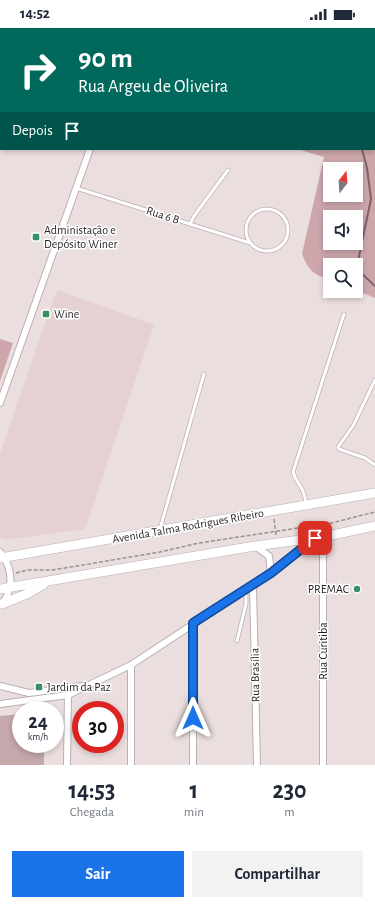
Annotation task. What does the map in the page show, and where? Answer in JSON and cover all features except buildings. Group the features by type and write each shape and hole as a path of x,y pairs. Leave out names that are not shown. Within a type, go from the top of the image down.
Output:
{"main road":[{"name":"Avenida Talma Rodrigues Ribeiro","path":"1,556 159,531 375,493"},
{"path":"0,589 255,546 319,537 375,526"},
{"path":"1,605 29,593 48,581"}],"street":[{"path":"0,403 90,150"},
{"path":"0,704 68,695 131,665 271,573 319,537"},
{"name":"Rua Curitiba","path":"319,537 323,765"},
{"path":"255,546 269,556 271,573"},
{"path":"1,556 11,574 10,588 1,605"},
{"name":"Rua Brasília","path":"253,585 257,765"},
{"path":"193,623 193,765"},
{"path":"131,665 131,765"},
{"path":"0,686 29,693 91,685"},
{"path":"67,765 68,688"}],"lane":[{"path":"190,224 194,216 228,170"},
{"name":"Rua 6 B","path":"76,188 250,243 255,248 268,252 282,246 288,234 289,227 286,220 276,211 262,209 256,212 247,222 246,236 250,243"},
{"path":"306,506 305,493 301,485 295,479 293,472 344,314"},
{"path":"159,531 204,374"},
{"path":"375,380 353,426 338,447 339,449 365,458 375,465"},
{"path":"237,641 246,604 246,590"}],"path":[{"path":"272,511 278,543"},
{"path":"11,574 28,570 52,570 160,552 199,543 331,523 375,512"}],"shaded area":[{"path":"300,150 375,150 375,298 363,293 363,258 323,258 323,277 309,268 302,254 324,157"},
{"path":"58,290 154,325 85,529 4,540 0,537 0,454 53,300"},
{"path":"0,339 13,343 0,381"},
{"path":"12,715 12,753 44,753 44,765 0,765 0,716"}],"waterway":[{"path":"362,150 367,168 371,199 357,266 359,271 375,286"}],"place":[{"name":"Administação e Depósito Winer","path":"36,237"},
{"name":"Wine","path":"46,314"},
{"name":"PREMAC","path":"357,589"},
{"name":"Jardim da Paz","path":"39,687"}],"route":[{"path":"193,718 193,623 271,573 315,538"}]}
